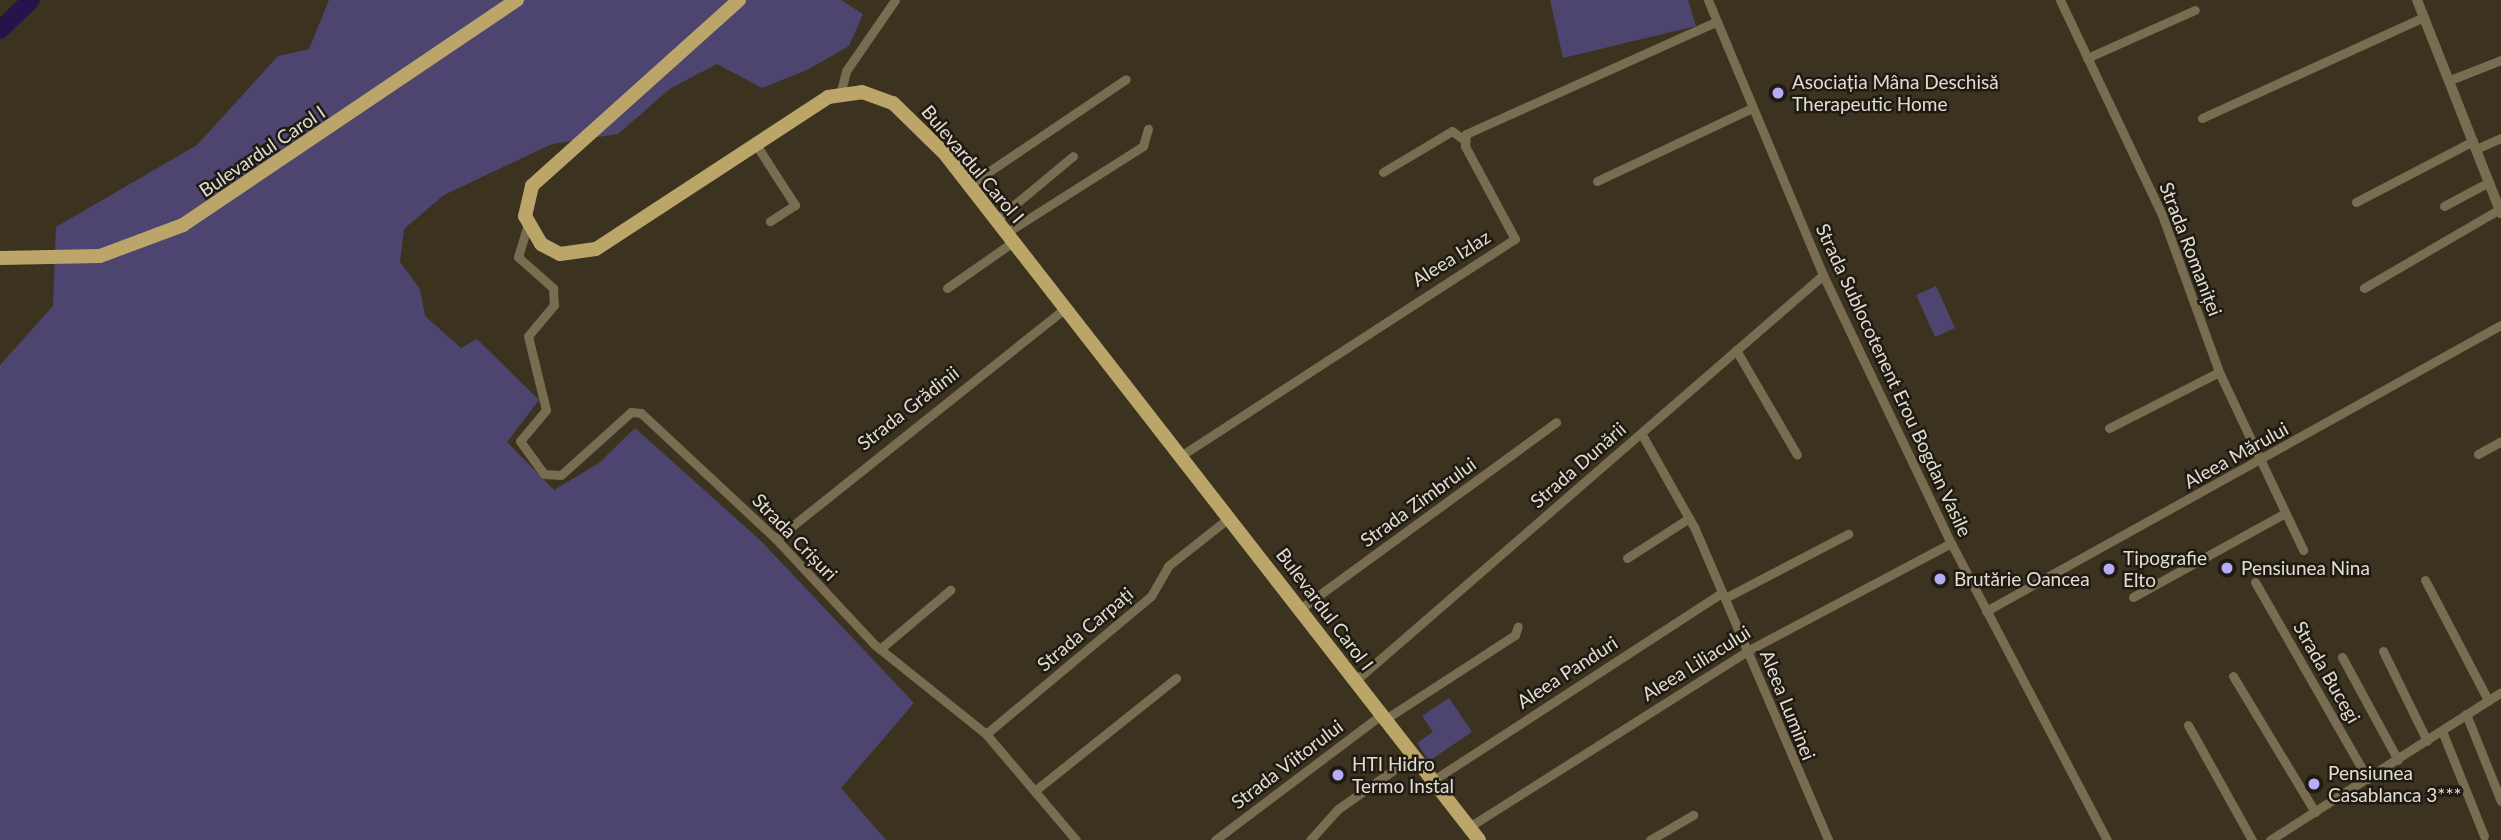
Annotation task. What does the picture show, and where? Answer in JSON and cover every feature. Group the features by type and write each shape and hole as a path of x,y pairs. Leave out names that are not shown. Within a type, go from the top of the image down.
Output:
{"main road":[{"name":"Bulevardul Carol I","path":"0,258 100,256 183,225 517,0"},
{"path":"739,0 538,179 527,197 528,224 549,250 596,249 755,143 840,93"},
{"name":"Bulevardul Carol I","path":"840,93 872,95 903,110 970,185 1182,455 1474,836"}],"street":[{"path":"840,93 846,71 895,0"},
{"name":"Strada Sublocotenent Erou Bogdan Vasile","path":"1708,0 1824,275 1951,543 2107,840"},
{"name":"Strada Romaniței","path":"2060,0 2162,215 2219,372 2302,550"},
{"path":"2364,288 2500,211 2417,0"},
{"path":"2087,58 2195,10"},
{"path":"2202,118 2424,17"},
{"path":"1383,172 1452,131 1465,140 1471,130 1717,21"},
{"path":"2450,80 2501,60"},
{"path":"970,185 1126,79"},
{"path":"1597,181 1752,108"},
{"path":"947,288 1010,238 1143,146 1148,129"},
{"path":"2356,202 2474,145 2501,138"},
{"name":"Aleea Izlaz","path":"1182,455 1515,239 1465,140"},
{"path":"755,143 795,205 770,221"},
{"path":"996,220 1073,156"},
{"path":"2444,206 2489,182"},
{"name":"Strada Crișuri","path":"528,224 516,248 518,257 553,288 554,298 552,312 528,335 546,399 546,410 520,441 548,478 561,475 638,411 776,539 880,649 986,734 1037,789 1076,840"},
{"name":"Strada Dunării","path":"1355,681 1824,275"},
{"name":"Strada Grădinii","path":"776,539 1065,308"},
{"name":"Aleea Mărului","path":"1986,611 2263,462 2501,326"},
{"path":"1736,350 1797,456"},
{"path":"2109,428 2219,372"},
{"name":"Strada Zimbrului","path":"1300,609 1556,422"},
{"name":"Aleea Luminei","path":"1641,433 1689,518 1828,840"},
{"path":"2478,454 2501,441"},
{"path":"2133,597 2285,513"},
{"name":"Strada Carpați","path":"986,734 1151,596 1168,566 1230,517"},
{"path":"1627,558 1689,518"},
{"name":"Aleea Panduri","path":"1432,781 1723,596 1848,534"},
{"name":"Aleea Liliacului","path":"1474,836 1747,651 1951,543"},
{"path":"2425,580 2488,700"},
{"name":"Strada Bucegi","path":"2255,582 2368,779"},
{"path":"880,649 950,590"},
{"name":"Strada Viitorului","path":"1215,840 1382,718 1515,635 1518,626"},
{"path":"2383,651 2427,741"},
{"path":"2342,657 2398,760"},
{"path":"2233,676 2315,812"},
{"path":"1037,789 1176,678"},
{"path":"2270,840 2501,692"},
{"path":"2466,714 2501,801"},
{"path":"2188,724 2252,840"},
{"path":"2442,731 2484,836"},
{"path":"1310,840 1338,809 1412,757"},
{"path":"1650,840 1693,815"}],"shaded area":[{"path":"329,0 841,0 863,14 849,46 807,70 762,88 717,64 671,88 618,134 552,144 444,195 404,229 400,262 420,289 425,316 461,348 477,339 539,400 507,442 554,490 599,463 635,428 761,541 914,703 841,788 886,840 0,840 0,365 53,306 56,227 197,145 278,56 309,49"},
{"path":"1550,0 1688,0 1696,26 1563,58"},
{"path":"1936,286 1955,328 1935,337 1916,295"},
{"path":"1449,698 1472,732 1429,761 1417,743 1433,732 1422,716"}],"waterway":[{"path":"0,30 31,0"}],"place":[{"name":"Asociația Mâna Deschisă Therapeutic Home","path":"1778,93"},
{"name":"Pensiunea Nina","path":"2227,568"},
{"name":"Tipografie Elto","path":"2109,569"},
{"name":"Brutărie Oancea","path":"1940,579"},
{"name":"HTI Hidro Termo Instal","path":"1338,775"},
{"name":"Pensiunea Casablanca 3***","path":"2314,784"}]}
